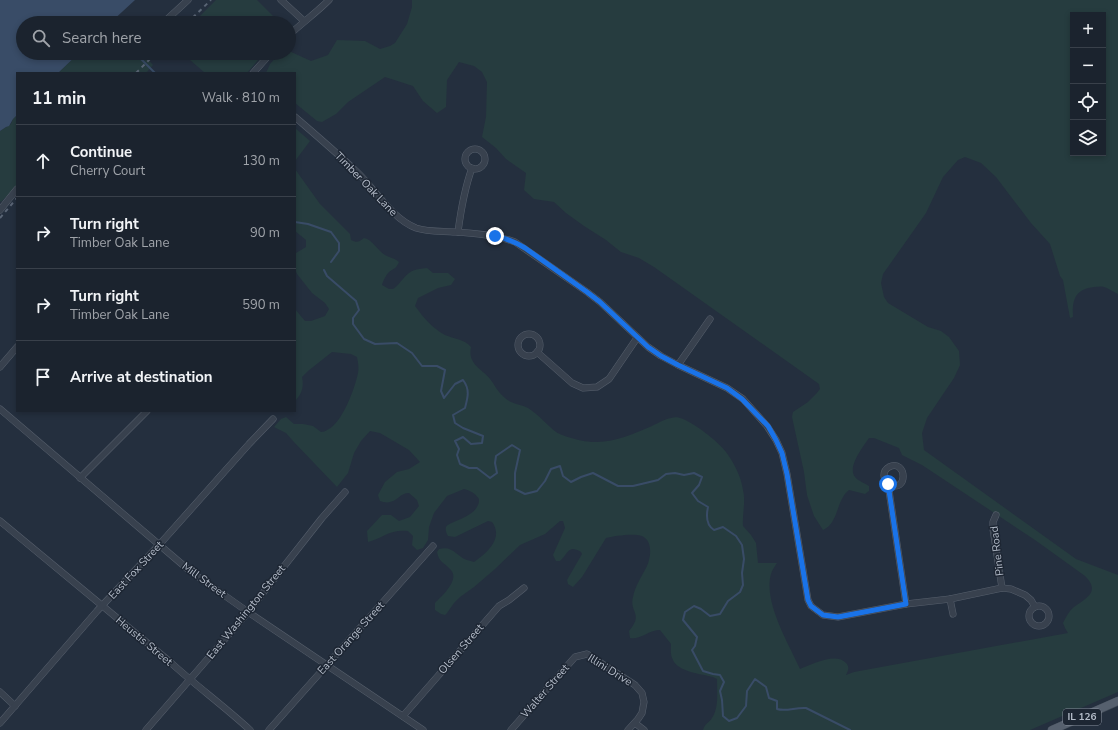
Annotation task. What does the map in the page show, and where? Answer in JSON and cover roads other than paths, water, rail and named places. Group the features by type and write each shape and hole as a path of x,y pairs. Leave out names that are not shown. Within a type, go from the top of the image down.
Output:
{"main road":[{"name":"IL 126","path":"1052,730 1115,702"}],"street":[{"path":"171,16 188,0"},
{"path":"281,0 304,21"},
{"path":"296,28 329,0"},
{"path":"254,72 265,60"},
{"name":"Timber Oak Lane","path":"296,118 358,173 396,215 406,223 416,228 425,230 458,232 504,238 515,242 600,302 637,338 661,356 727,388 742,399 768,426 782,453 787,474 808,600 811,606 823,615 838,617 906,604 950,599 1002,588"},
{"path":"458,232 461,204 472,168"},
{"path":"0,210 16,190"},
{"path":"678,365 710,319"},
{"path":"537,352 572,383 582,388 597,387 609,379 637,338"},
{"path":"0,367 16,348"},
{"name":"Mill Street","path":"0,409 190,570 248,612 423,730"},
{"path":"80,478 146,412"},
{"name":"East Fox Street","path":"0,723 102,606 159,545 249,444 274,419"},
{"path":"888,484 906,604"},
{"name":"East Washington Street","path":"146,730 189,679 220,646 322,518 345,492"},
{"name":"Pine Road","path":"996,515 993,522 993,529 1002,588"},
{"name":"Heustis Street","path":"0,520 189,679 233,714 250,730"},
{"name":"East Orange Street","path":"269,730 433,546"},
{"name":"Olsen Street","path":"403,716 499,606 524,588"},
{"path":"1002,588 1011,589 1025,595 1036,607"},
{"path":"950,599 953,614"},
{"name":"Illini Drive","path":"580,655 587,654 635,685 642,692 644,708 635,723 628,730"},
{"name":"Walter Street","path":"511,730 575,657 580,655"},
{"path":"0,692 15,706"},
{"path":"635,723 644,730"}],"water":[{"path":"0,0 135,0 118,16 16,16 16,60 72,60 59,72 16,72 16,116 9,126 0,131"}],"waterway":[{"path":"142,60 154,72"},
{"path":"296,222 308,224 331,232 339,243 339,251 331,262"},
{"path":"324,270 327,276 356,301 359,310 353,318 353,324 364,339 375,344 397,343 412,353 422,366 437,366 445,370 441,391 444,398 455,384 463,380 468,390 467,400 465,408 453,415 455,423 483,436 482,443 471,444 463,437 455,441 459,449 457,455 460,464 469,468 477,468 490,478 497,473 495,463 496,456 512,445 520,450 515,473 515,489 525,494 537,491 545,481 551,469 560,466 563,476 571,482 593,473 618,486 633,486 658,480 666,474 675,473 684,475 694,473 702,477 699,485 692,493 698,501 708,507 707,520 711,528 714,530 723,527 736,536 742,545 744,559 742,573 743,585 740,592 728,601 720,614 710,616 694,606 685,612 683,620 697,637 695,646 692,650 703,671 720,675 724,682 720,691 723,716 729,721 737,718 746,706 747,691 755,679 766,687 769,698 777,701 777,709 784,710 806,708 850,730"}],"railway":[{"path":"194,16 211,0"},
{"path":"137,72 149,60"},
{"path":"0,218 16,199"}]}
